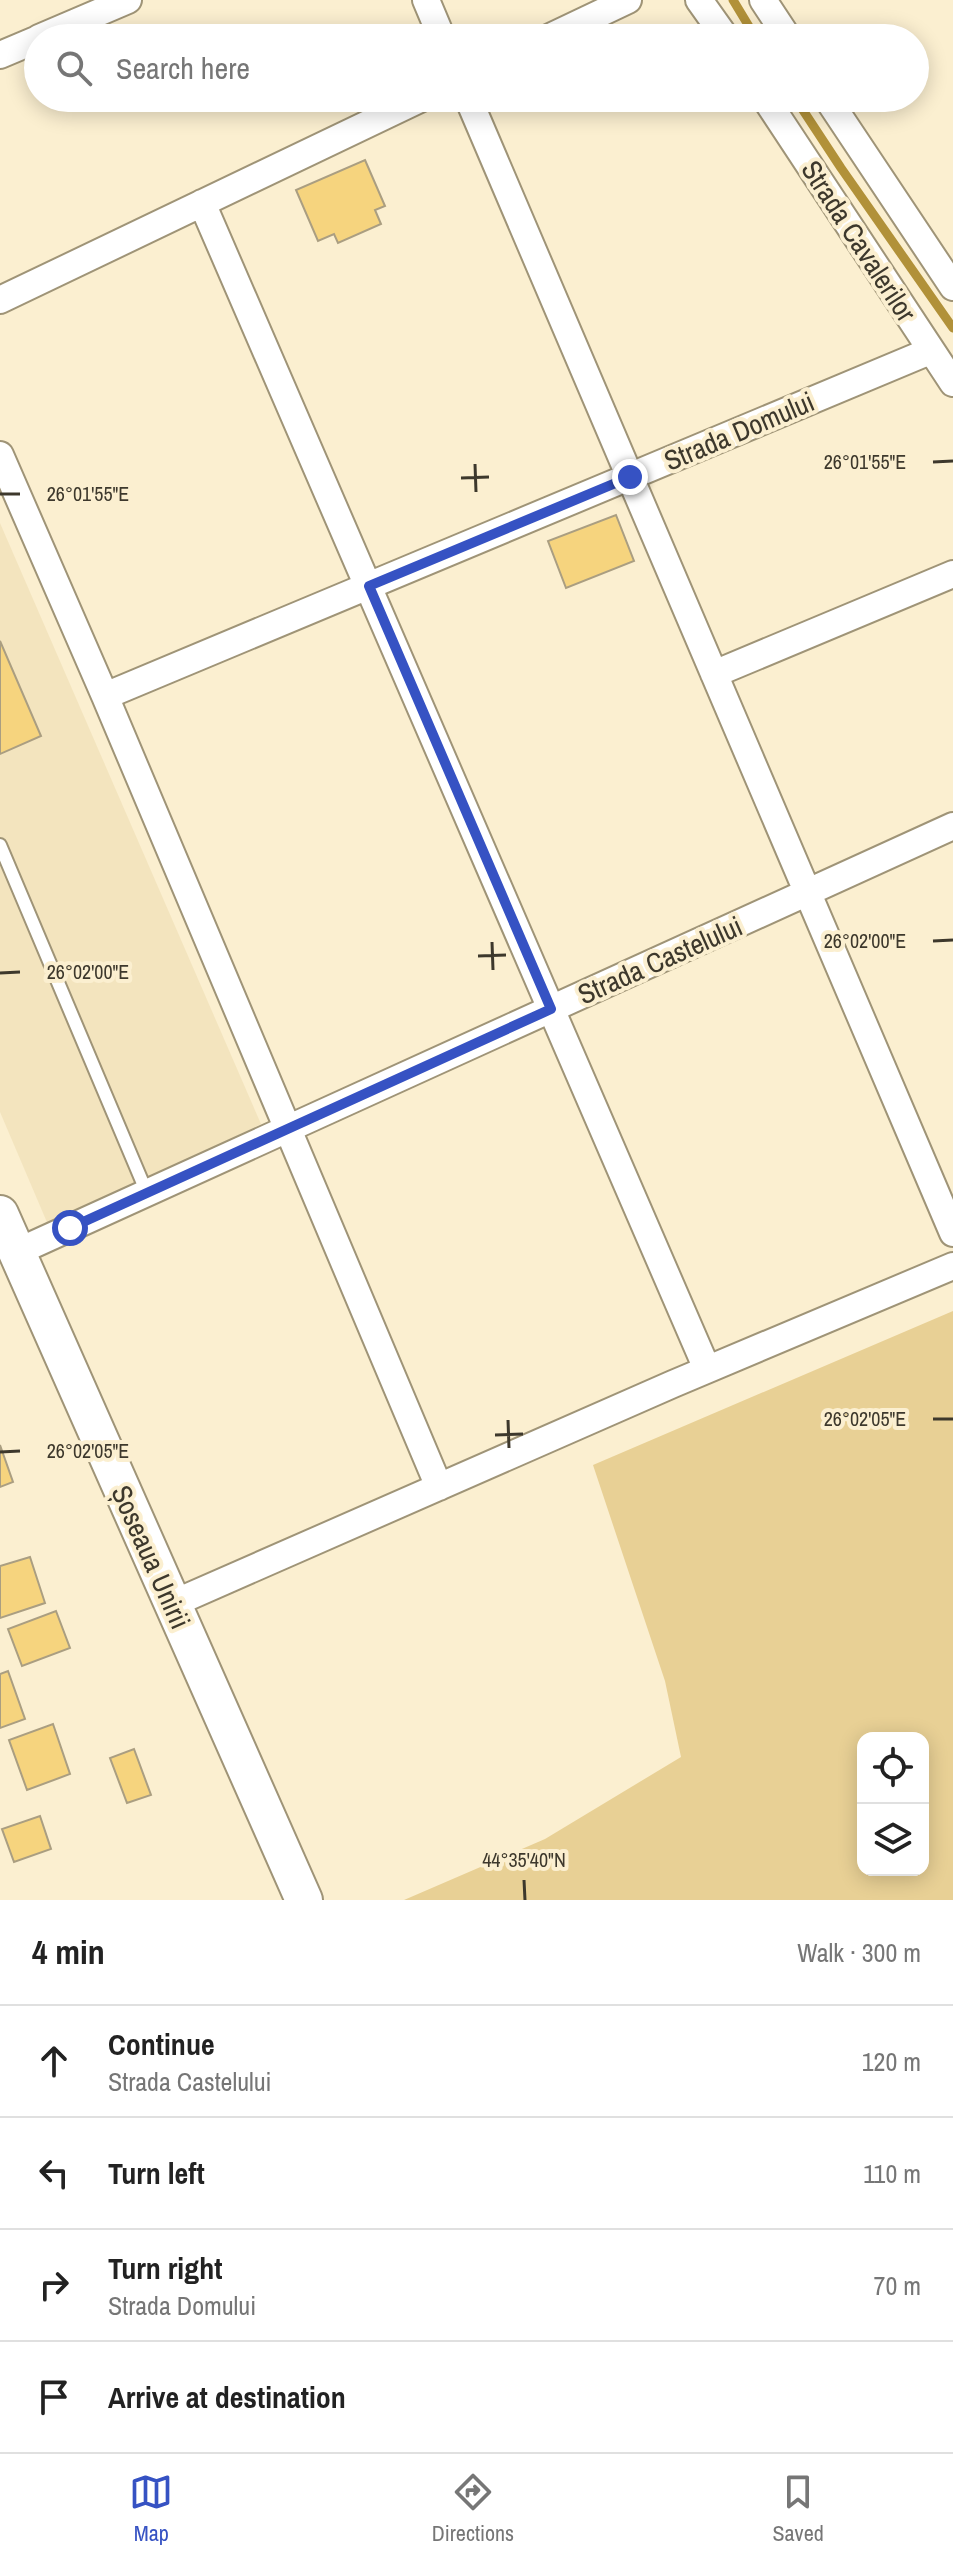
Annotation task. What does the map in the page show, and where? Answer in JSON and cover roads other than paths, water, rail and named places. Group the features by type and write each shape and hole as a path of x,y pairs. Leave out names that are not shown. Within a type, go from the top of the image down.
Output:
{"main road":[{"name":"Șoseaua Unirii","path":"0,1214 304,1900"}],"street":[{"path":"72,24 128,0"},
{"path":"426,0 436,24"},
{"path":"577,24 628,0"},
{"path":"699,0 716,24"},
{"path":"763,0 779,24"},
{"path":"0,55 24,45"},
{"path":"0,300 393,112"},
{"path":"474,112 953,1233"},
{"name":"Strada Cavalerilor","path":"774,112 953,383"},
{"path":"836,112 953,287"},
{"path":"202,203 707,1369"},
{"name":"Strada Domului","path":"105,696 930,351"},
{"path":"0,455 439,1487"},
{"path":"714,674 953,574"},
{"name":"Strada Castelului","path":"17,1252 953,826"},
{"path":"172,1604 707,1369 953,1266"}],"lane":[{"path":"0,845 147,1193"}],"waterway":[{"path":"733,0 748,24"},
{"path":"804,112 953,328"}]}
